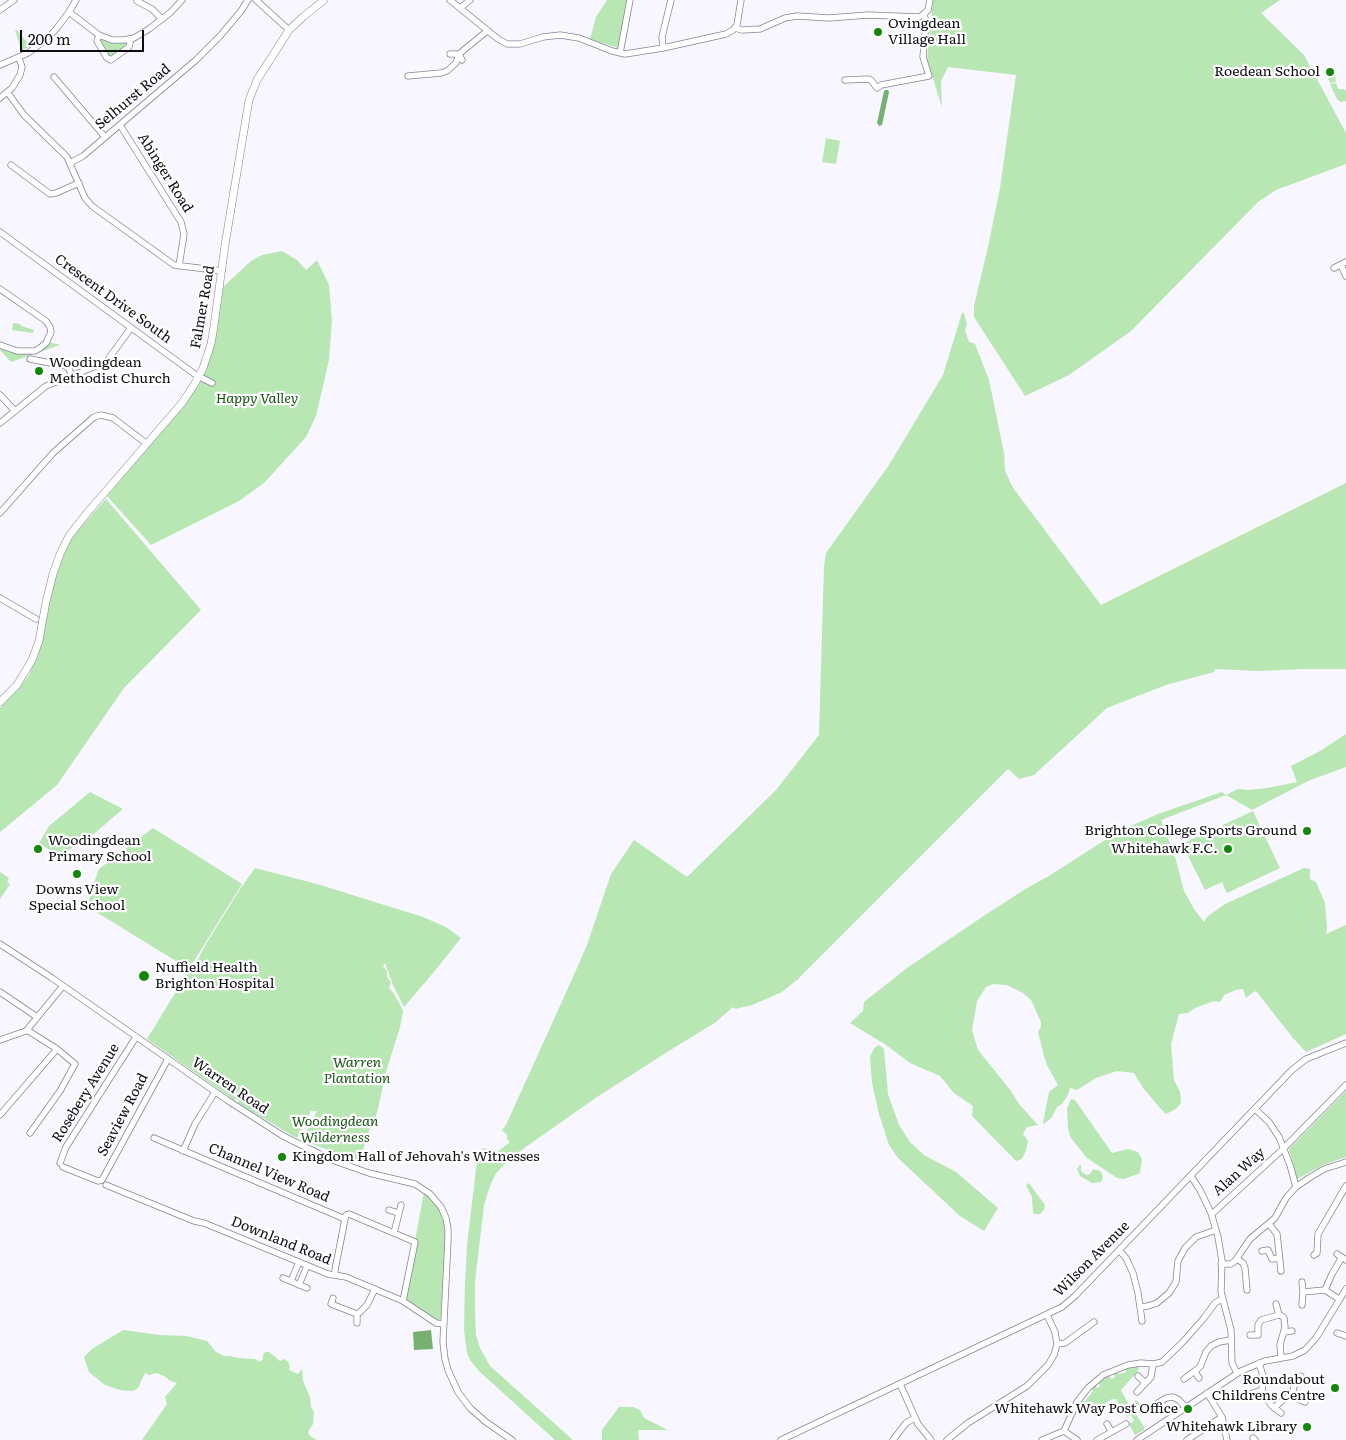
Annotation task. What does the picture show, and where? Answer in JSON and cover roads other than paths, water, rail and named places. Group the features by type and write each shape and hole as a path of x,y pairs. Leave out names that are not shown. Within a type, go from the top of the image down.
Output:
{"main road":[{"name":"Falmer Road","path":"0,702 17,685 31,664 39,641 52,578 64,544 87,513 188,395 205,362 211,344 249,100 260,74 289,30 324,0"}],"street":[{"path":"0,10 14,0"},
{"path":"0,64 19,58 48,38 76,0"},
{"path":"69,12 99,35 112,40 130,39 143,33 162,19 182,0"},
{"name":"Selhurst Road","path":"70,163 79,159 208,49 234,20 248,0"},
{"path":"256,0 289,30"},
{"path":"450,0 500,41 511,45 560,35 579,38 608,50 629,54 723,36 735,28 738,22 741,0"},
{"path":"460,8 470,0"},
{"path":"620,53 630,0"},
{"path":"663,48 662,37 671,0"},
{"path":"137,1 152,9 162,19"},
{"path":"735,28 742,30 760,29 785,18 797,16 829,18 868,15 917,17 928,10 930,2"},
{"path":"846,80 868,79 878,88 881,85 929,76 923,58 926,22 924,14"},
{"path":"450,54 458,54 487,31"},
{"path":"99,35 97,41 107,58 111,60 130,46 130,39"},
{"path":"458,54 462,60"},
{"path":"408,76 418,78 447,71 456,63 458,54"},
{"path":"0,98 8,93 17,81 22,70 19,58"},
{"path":"54,77 62,83 105,137"},
{"path":"8,93 24,115 65,154 85,198 92,206 174,266 222,271"},
{"name":"Abinger Road","path":"120,125 181,222 184,234 180,266"},
{"path":"12,165 21,169 50,194 79,183"},
{"name":"Crescent Drive South","path":"0,232 198,376 212,383"},
{"path":"1334,268 1343,264 1346,276"},
{"path":"0,289 46,321 51,332 46,343 39,349 17,351 0,345"},
{"path":"0,423 46,386 106,362 132,328"},
{"path":"30,359 40,357 66,366 72,376"},
{"path":"0,396 15,411"},
{"path":"0,513 53,453 94,417 101,415 113,418 147,444"},
{"path":"0,598 36,619"},
{"name":"Warren Road","path":"0,944 275,1132 310,1151 361,1170 414,1184 430,1194 441,1207 448,1229 443,1342 449,1374 458,1392 475,1413 512,1440"},
{"path":"0,1040 27,1030 63,986"},
{"path":"0,992 37,1017"},
{"path":"27,1030 57,1049 75,1064 60,1091 30,1133"},
{"name":"Rosebery Avenue","path":"62,1165 62,1154 136,1037"},
{"name":"Wilson Avenue","path":"780,1440 1059,1309 1119,1250 1292,1070 1316,1054 1346,1043"},
{"path":"0,1115 57,1049"},
{"name":"Seaview Road","path":"103,1183 108,1170 168,1059"},
{"name":"Alan Way","path":"1211,1213 1284,1148 1346,1085"},
{"path":"183,1151 195,1124 215,1092"},
{"path":"1255,1109 1274,1128 1284,1148 1296,1187"},
{"name":"Channel View Road","path":"154,1138 345,1219 346,1215 349,1214 394,1233"},
{"path":"1222,1264 1232,1264 1237,1259 1250,1239 1269,1224 1278,1213 1286,1198 1296,1187 1324,1169 1346,1162"},
{"name":"Downland Road","path":"62,1165 187,1219 204,1223 328,1274 345,1277 375,1289 403,1301 436,1323 444,1324"},
{"path":"1191,1176 1211,1213 1220,1244 1222,1264 1220,1289 1229,1321 1232,1363 1237,1374"},
{"path":"1314,1255 1317,1253 1318,1234 1346,1186"},
{"path":"400,1205 394,1233 414,1242 403,1301"},
{"path":"391,1210 398,1213"},
{"path":"335,1275 345,1219"},
{"path":"1269,1224 1277,1234 1278,1258 1281,1271"},
{"path":"1140,1307 1155,1304 1169,1293 1175,1284 1178,1262 1186,1246 1196,1237 1216,1230"},
{"path":"1310,1231 1318,1234"},
{"path":"1119,1250 1126,1258 1133,1273 1142,1323"},
{"path":"1262,1251 1268,1250 1272,1259 1278,1258"},
{"path":"1325,1290 1342,1257"},
{"path":"1237,1259 1246,1268 1247,1290"},
{"path":"291,1281 299,1262"},
{"path":"299,1285 307,1266"},
{"path":"282,1278 307,1288"},
{"path":"1302,1282 1302,1306"},
{"path":"357,1314 367,1305 375,1289"},
{"path":"1137,1440 1237,1374 1259,1363 1301,1352 1312,1344 1346,1289"},
{"path":"1302,1292 1325,1290 1340,1299"},
{"path":"1042,1440 1064,1431 1076,1402 1102,1376 1112,1375 1128,1365 1160,1363 1190,1334 1214,1304 1222,1299"},
{"path":"330,1304 357,1314"},
{"path":"1276,1304 1279,1315 1284,1321 1284,1332 1280,1345 1282,1358"},
{"path":"357,1314 357,1324"},
{"path":"947,1440 968,1423 1036,1379 1052,1359 1057,1344 1055,1332 1047,1315"},
{"path":"1250,1335 1258,1338 1258,1325 1260,1321 1279,1315"},
{"path":"1057,1344 1065,1344 1092,1325"},
{"path":"1284,1332 1292,1331"},
{"path":"1184,1379 1195,1372 1202,1364 1206,1352 1211,1346 1219,1342 1231,1340"},
{"path":"1259,1363 1263,1380 1262,1390 1267,1400 1281,1413"},
{"path":"1137,1392 1152,1374 1152,1364"},
{"path":"1195,1372 1199,1378"},
{"path":"1138,1376 1145,1383"},
{"path":"1292,1396 1294,1378 1301,1376"},
{"path":"1263,1380 1276,1380"},
{"path":"900,1384 915,1418 931,1440"},
{"path":"1240,1397 1262,1390"},
{"path":"1208,1393 1222,1417 1227,1440"},
{"path":"1274,1408 1284,1399 1292,1396 1305,1402"},
{"path":"1152,1407 1156,1400 1174,1397 1181,1401 1186,1408"},
{"path":"1187,1440 1222,1417"},
{"path":"893,1440 904,1424 915,1418"},
{"path":"1107,1424 1111,1431"},
{"path":"1096,1440 1126,1424"},
{"path":"1064,1431 1076,1440"}],"place":[{"name":"Ovingdean Village Hall","path":"878,32"},
{"name":"Roedean School","path":"1330,72"},
{"name":"Woodingdean Methodist Church","path":"39,371"},
{"name":"Brighton College Sports Ground","path":"1307,831"},
{"name":"Woodingdean Primary School","path":"38,849"},
{"name":"Whitehawk F.C.","path":"1228,849"},
{"name":"Downs View Special School","path":"77,874"},
{"name":"Nuffield Health Brighton Hospital","path":"144,976"},
{"name":"Kingdom Hall of Jehovah's Witnesses","path":"282,1157"},
{"name":"Roundabout Childrens Centre","path":"1335,1388"},
{"name":"Whitehawk Way Post Office","path":"1188,1409"},
{"name":"Whitehawk Library","path":"1307,1427"}],"park label":[{"name":"Happy Valley","path":"257,399"},
{"name":"Warren Plantation","path":"357,1072"},
{"name":"Woodingdean Wilderness","path":"335,1130"}]}
